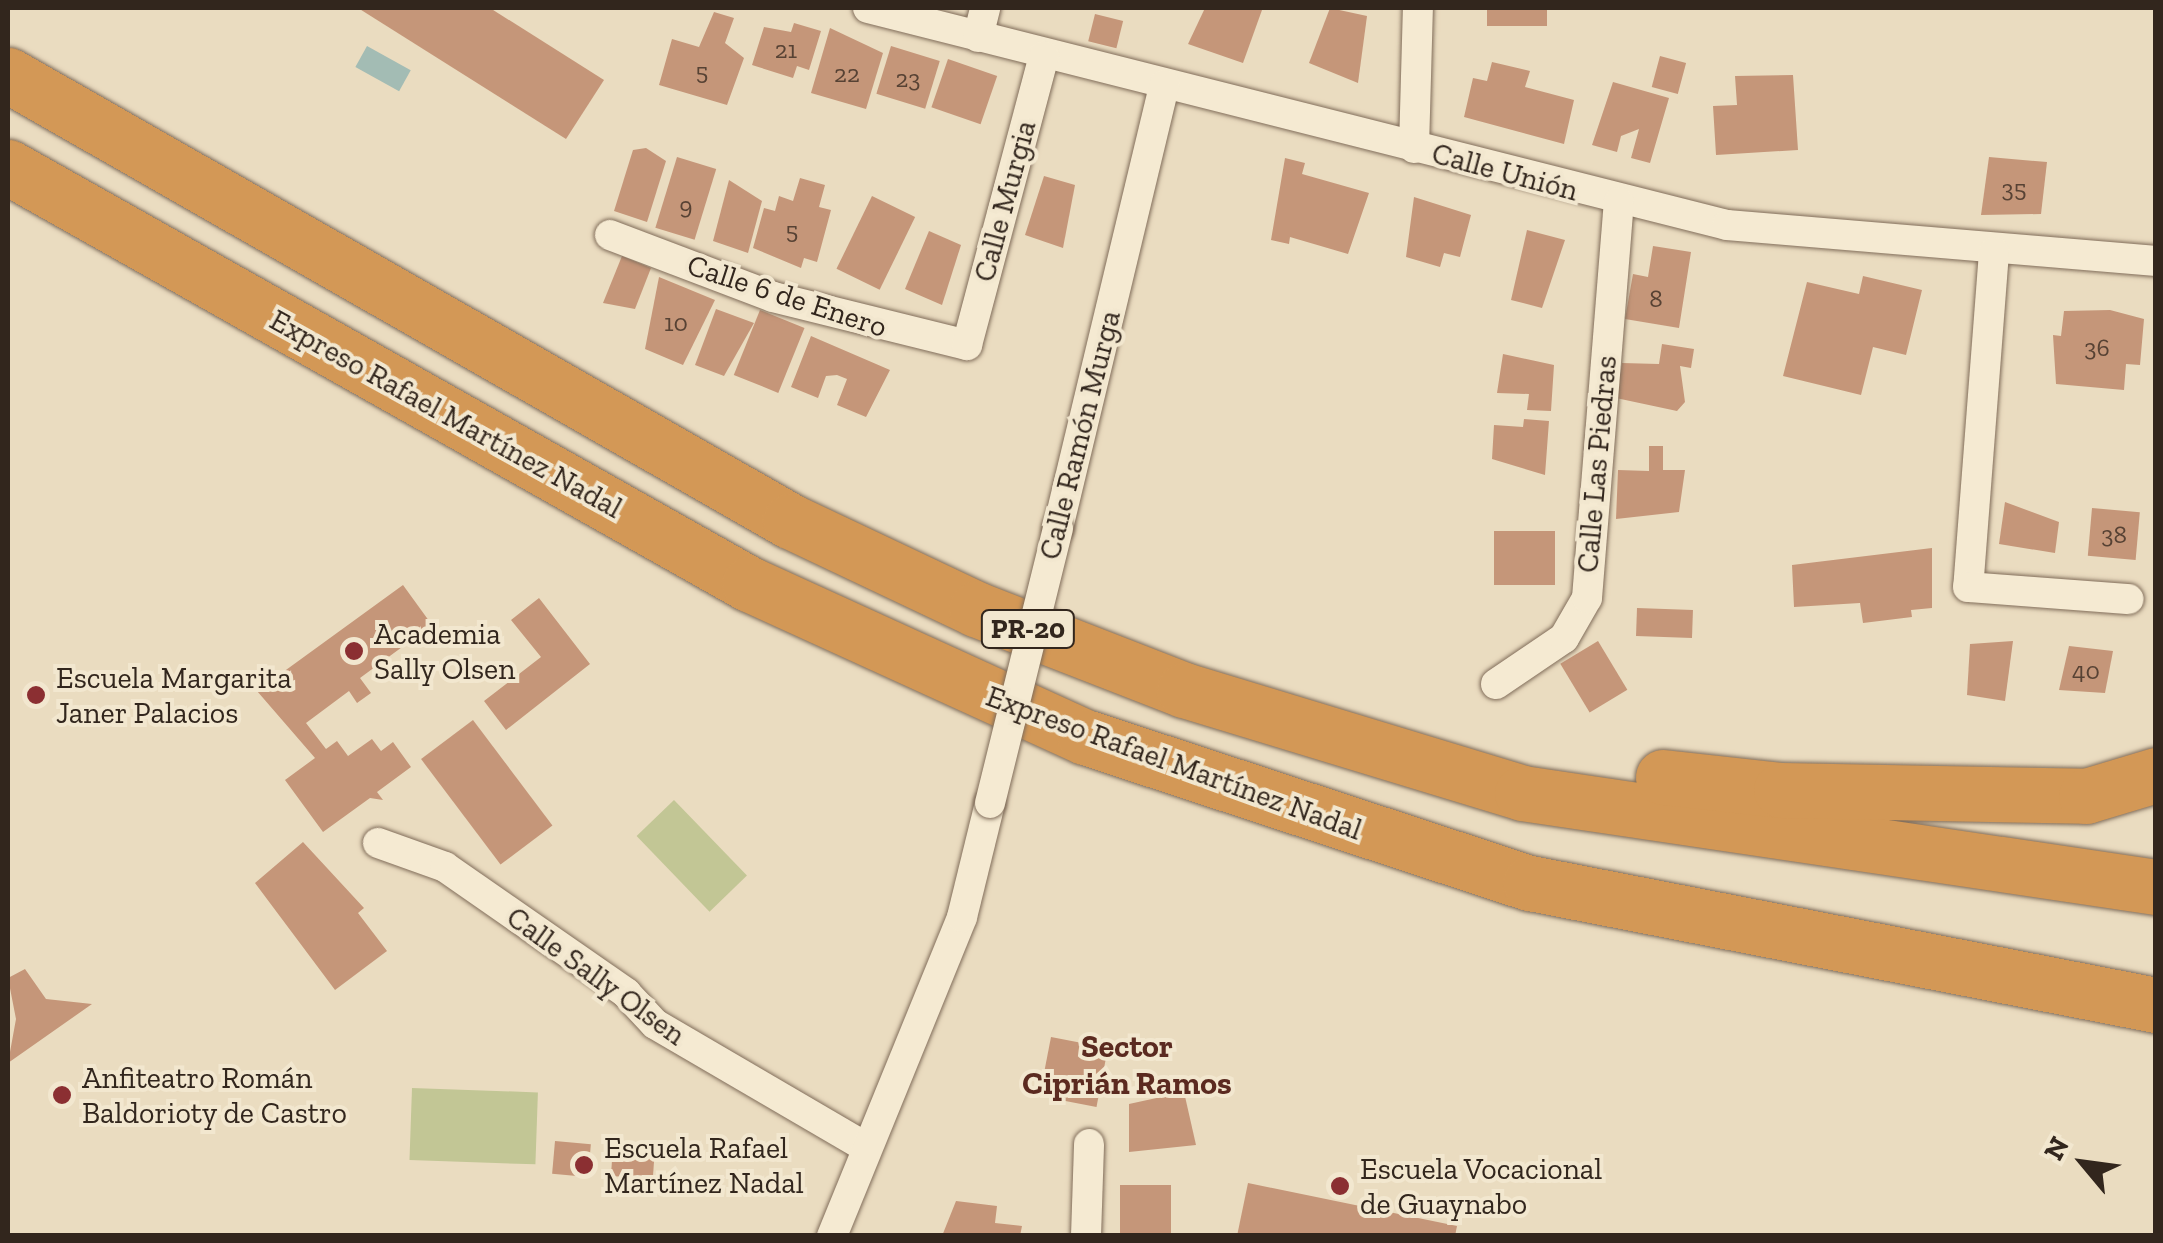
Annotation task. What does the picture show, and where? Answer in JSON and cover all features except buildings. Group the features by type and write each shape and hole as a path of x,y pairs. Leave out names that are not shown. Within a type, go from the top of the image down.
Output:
{"highway":[{"name":"PR-20","path":"8,75 790,521 976,609 1184,690 1522,792 2156,887"},
{"name":"Expreso Rafael Martínez Nadal","path":"8,167 749,584 1085,738 1530,884 2156,1005"},
{"path":"1184,690 1348,714 1562,763 1765,788 2086,796 2156,775"}],"street":[{"name":"Calle Unión","path":"868,8 982,22 1044,56 1618,202 1727,225 1994,252 2156,261"},
{"path":"1414,148 1418,8"},
{"name":"Calle Murgia","path":"967,345 1044,56"},
{"name":"Calle Ramón Murga","path":"832,1236 862,1145 962,917 1164,85"},
{"name":"Calle Las Piedras","path":"1496,684 1564,638 1586,598 1618,202"},
{"name":"Calle 6 de Enero","path":"610,235 773,297 967,345"},
{"path":"1994,252 1968,587 2129,599"},
{"name":"Calle Sally Olsen","path":"378,843 445,868 626,993 654,1024 862,1145"},
{"path":"1086,1236 1089,1144"}],"green space":[{"path":"674,800 747,876 710,912 637,836"},
{"path":"412,1088 538,1092 535,1164 409,1160"}],"water":[{"path":"367,46 411,70 399,91 355,67"}],"place":[{"name":"Academia Sally Olsen","path":"354,651"},
{"name":"Escuela Margarita Janer Palacios","path":"36,695"},
{"name":"Anfiteatro Román Baldorioty de Castro","path":"62,1095"},
{"name":"Escuela Rafael Martínez Nadal","path":"584,1165"},
{"name":"Escuela Vocacional de Guaynabo","path":"1340,1186"}],"district":[{"name":"Sector Ciprián Ramos","path":"1127,1066"}]}
